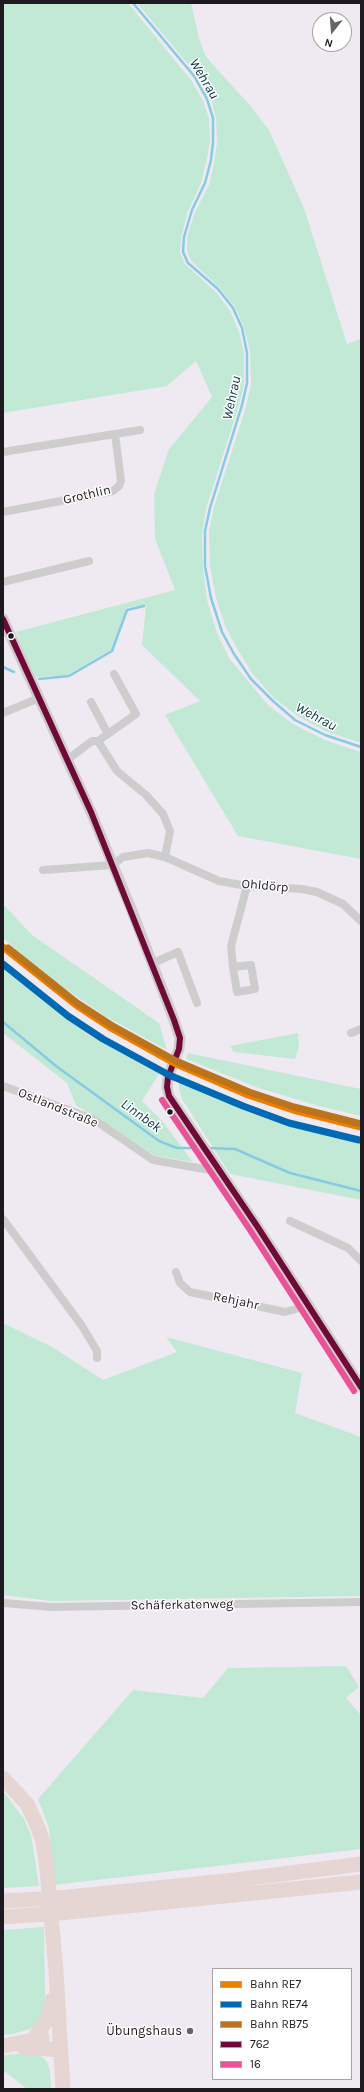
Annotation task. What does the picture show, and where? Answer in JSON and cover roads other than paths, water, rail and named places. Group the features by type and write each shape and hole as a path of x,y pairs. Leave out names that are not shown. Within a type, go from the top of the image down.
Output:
{"highway":[{"path":"3,1778 27,1804 43,1842 47,1869 56,1971 62,2089"},
{"path":"3,1901 58,1898 235,1880 361,1864"},
{"path":"3,1917 60,1913 361,1882"},
{"path":"34,2039 48,2018 51,2010 56,1971"},
{"path":"3,2046 34,2039 60,2043"},
{"path":"3,2046 60,2043"}],"main road":[{"path":"3,619 113,866 153,964 180,1038 179,1049 168,1077 166,1087 169,1096 257,1226 307,1306 361,1387"}],"street":[{"path":"3,452 140,430"},
{"name":"Grothlin","path":"3,512 113,491 119,486 121,481 115,434"},
{"path":"3,582 89,561"},
{"path":"67,760 92,741 98,741 136,714 114,674"},
{"path":"3,713 38,698"},
{"path":"91,702 108,734"},
{"path":"98,741 117,771 146,795 163,814 170,831 165,857"},
{"name":"Ohldörp","path":"113,866 123,857 148,853 165,857 219,880 247,886 302,889 317,892 343,904 361,921"},
{"path":"43,870 113,866"},
{"path":"233,967 231,946 247,886"},
{"path":"153,964 178,952 197,1003"},
{"path":"351,1033 361,1030"},
{"name":"Ostlandstraße","path":"3,1086 93,1119 153,1160 221,1172"},
{"path":"3,1219 82,1326 97,1355"},
{"path":"290,1221 348,1248 361,1261"},
{"name":"Rehjahr","path":"176,1272 180,1283 190,1292 285,1312 307,1306"},
{"name":"Schäferkatenweg","path":"3,1603 52,1607 361,1602"}],"waterway":[{"name":"Wehrau","path":"133,3 194,76 207,99 213,118 211,160 205,183 192,210 184,237 183,252 188,263 218,289 233,308 242,328 247,353 247,383 242,405 210,508 205,531 205,566 211,598 222,632 234,654 251,679 273,701 295,720 325,735 361,747"},
{"path":"39,679 69,676 112,651 127,610 144,606"},
{"path":"3,667 14,672"},
{"name":"Linnbek","path":"3,1022 56,1066 159,1141 177,1148 199,1148"},
{"name":"Linnbek","path":"208,1148 235,1149 290,1173 361,1191"}],"rail line":[{"name":"RE7","path":"3,947 76,1005 111,1028 174,1063 248,1095 293,1110 361,1127"},
{"name":"RB75","path":"8,948 77,1003 111,1025 176,1061 249,1092 294,1107 361,1124"},
{"name":"RE74","path":"3,964 68,1016 103,1039 169,1075 243,1106 289,1123 359,1140"}],"place":[{"name":"Übungshaus","path":"190,2031"}]}
